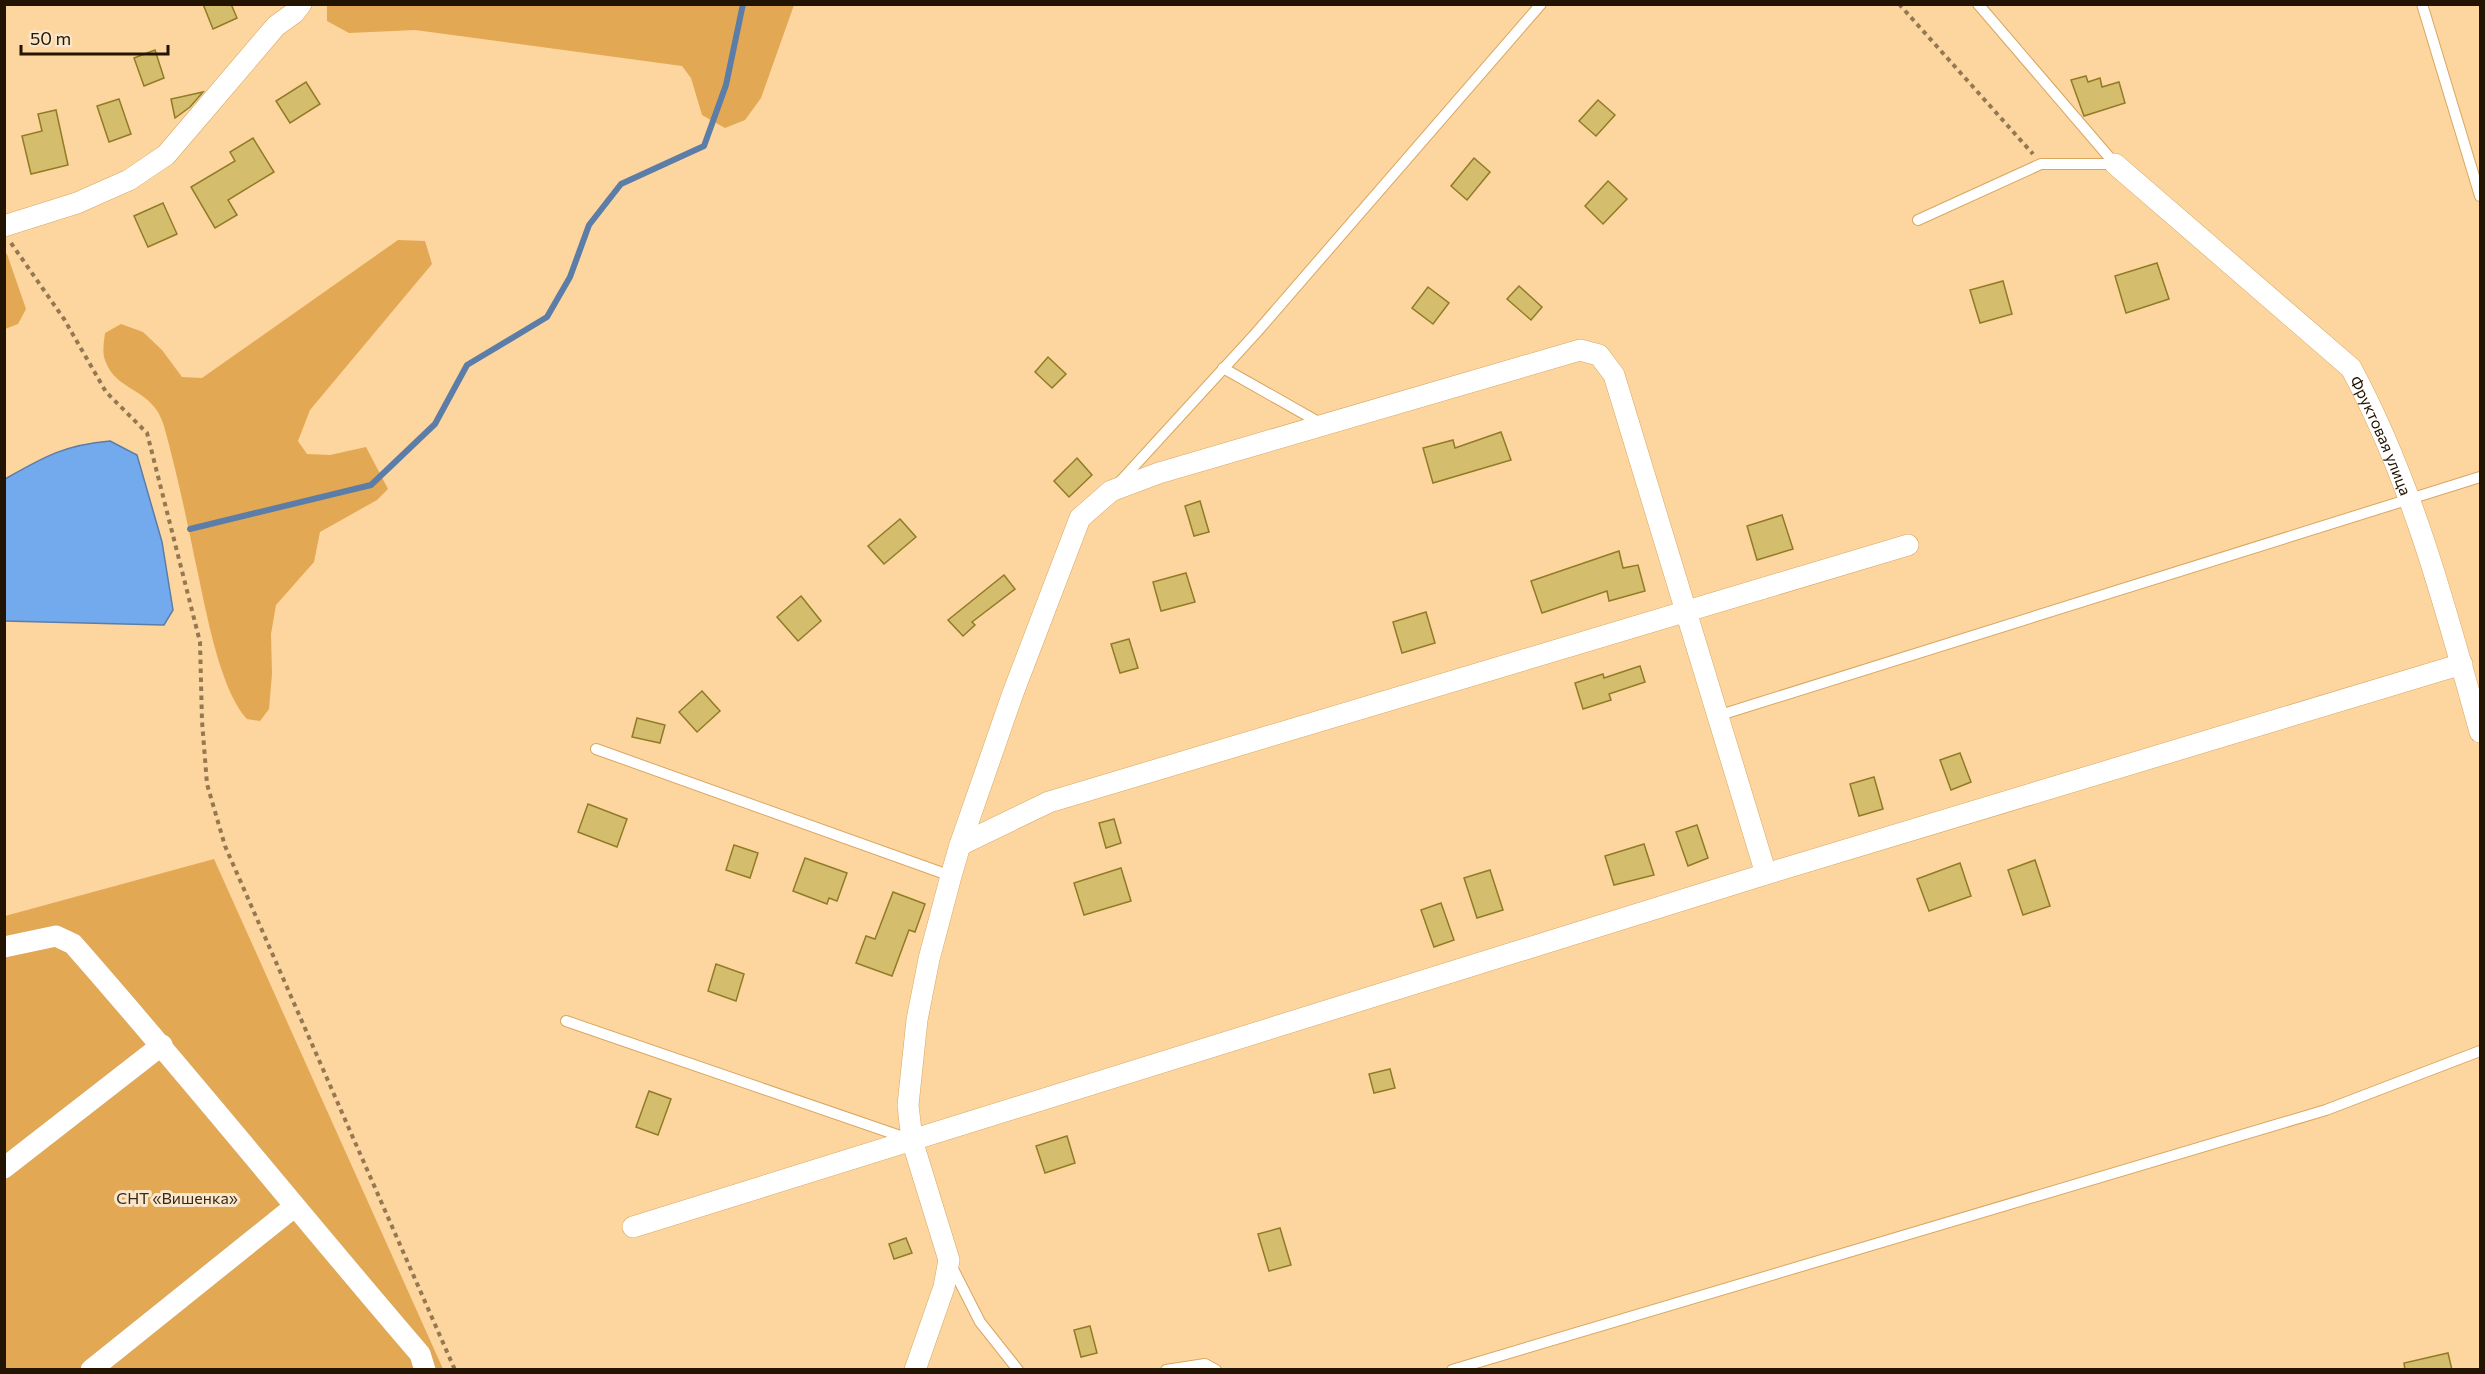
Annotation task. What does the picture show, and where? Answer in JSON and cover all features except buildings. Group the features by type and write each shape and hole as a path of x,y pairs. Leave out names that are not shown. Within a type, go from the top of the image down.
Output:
{"street":[{"path":"4,226 78,203 129,180 166,155 276,26 294,13 301,4"},
{"name":"Фруктовая улица","path":"2115,164 2351,368 2372,406 2410,501 2462,663 2481,732"},
{"path":"915,1370 944,1287 949,1260 912,1140 908,1106 917,1020 929,959 960,845 1013,693 1080,518 1111,492 1159,473 1580,350 1599,354 1614,375 1766,874"},
{"path":"960,845 1049,802 1908,545"},
{"path":"633,1227 1766,874 2462,663"},
{"path":"4,947 56,936 73,944 162,1046 294,1207 420,1354 425,1370"},
{"path":"4,1168 162,1046"},
{"path":"91,1370 294,1207"}],"lane":[{"path":"1111,492 1223,368 1541,4"},
{"path":"1978,4 2115,164"},
{"path":"2422,4 2481,196"},
{"path":"1918,220 2042,164 2115,164"},
{"path":"1223,368 1324,425"},
{"path":"1717,716 2481,477"},
{"path":"596,749 951,876"},
{"path":"566,1021 912,1140"},
{"path":"1452,1370 2326,1110 2481,1051"},
{"path":"949,1260 980,1322 1018,1370"},
{"path":"1166,1370 1205,1364 1216,1370"}],"path":[{"path":"1899,4 2042,164"},
{"path":"4,235 64,318 106,392 147,433 200,642 202,721 207,784 225,846 455,1370"}],"green space":[{"path":"327,4 794,5 761,98 745,120 725,128 702,115 691,78 682,66 415,30 349,33 327,21"},
{"path":"398,240 425,241 432,264 310,410 298,441 307,454 330,455 366,447 388,489 377,500 320,532 314,562 276,605 271,634 272,674 269,709 260,721 247,719 237,705 220,666 164,426 159,413 152,404 117,379 110,371 104,354 105,333 121,324 143,332 162,350 182,377 202,378"},
{"path":"5,254 7,254 26,309 18,324 5,329"},
{"name":"СНТ «Вишенка»","path":"214,859 443,1369 5,1370 5,916"}],"water":[{"path":"110,441 137,455 162,542 173,610 164,625 5,621 5,479 55,453"}],"waterway":[{"path":"190,529 371,485 435,424 467,365 547,317 570,277 589,225 621,184 704,146 726,85 743,4"}]}
